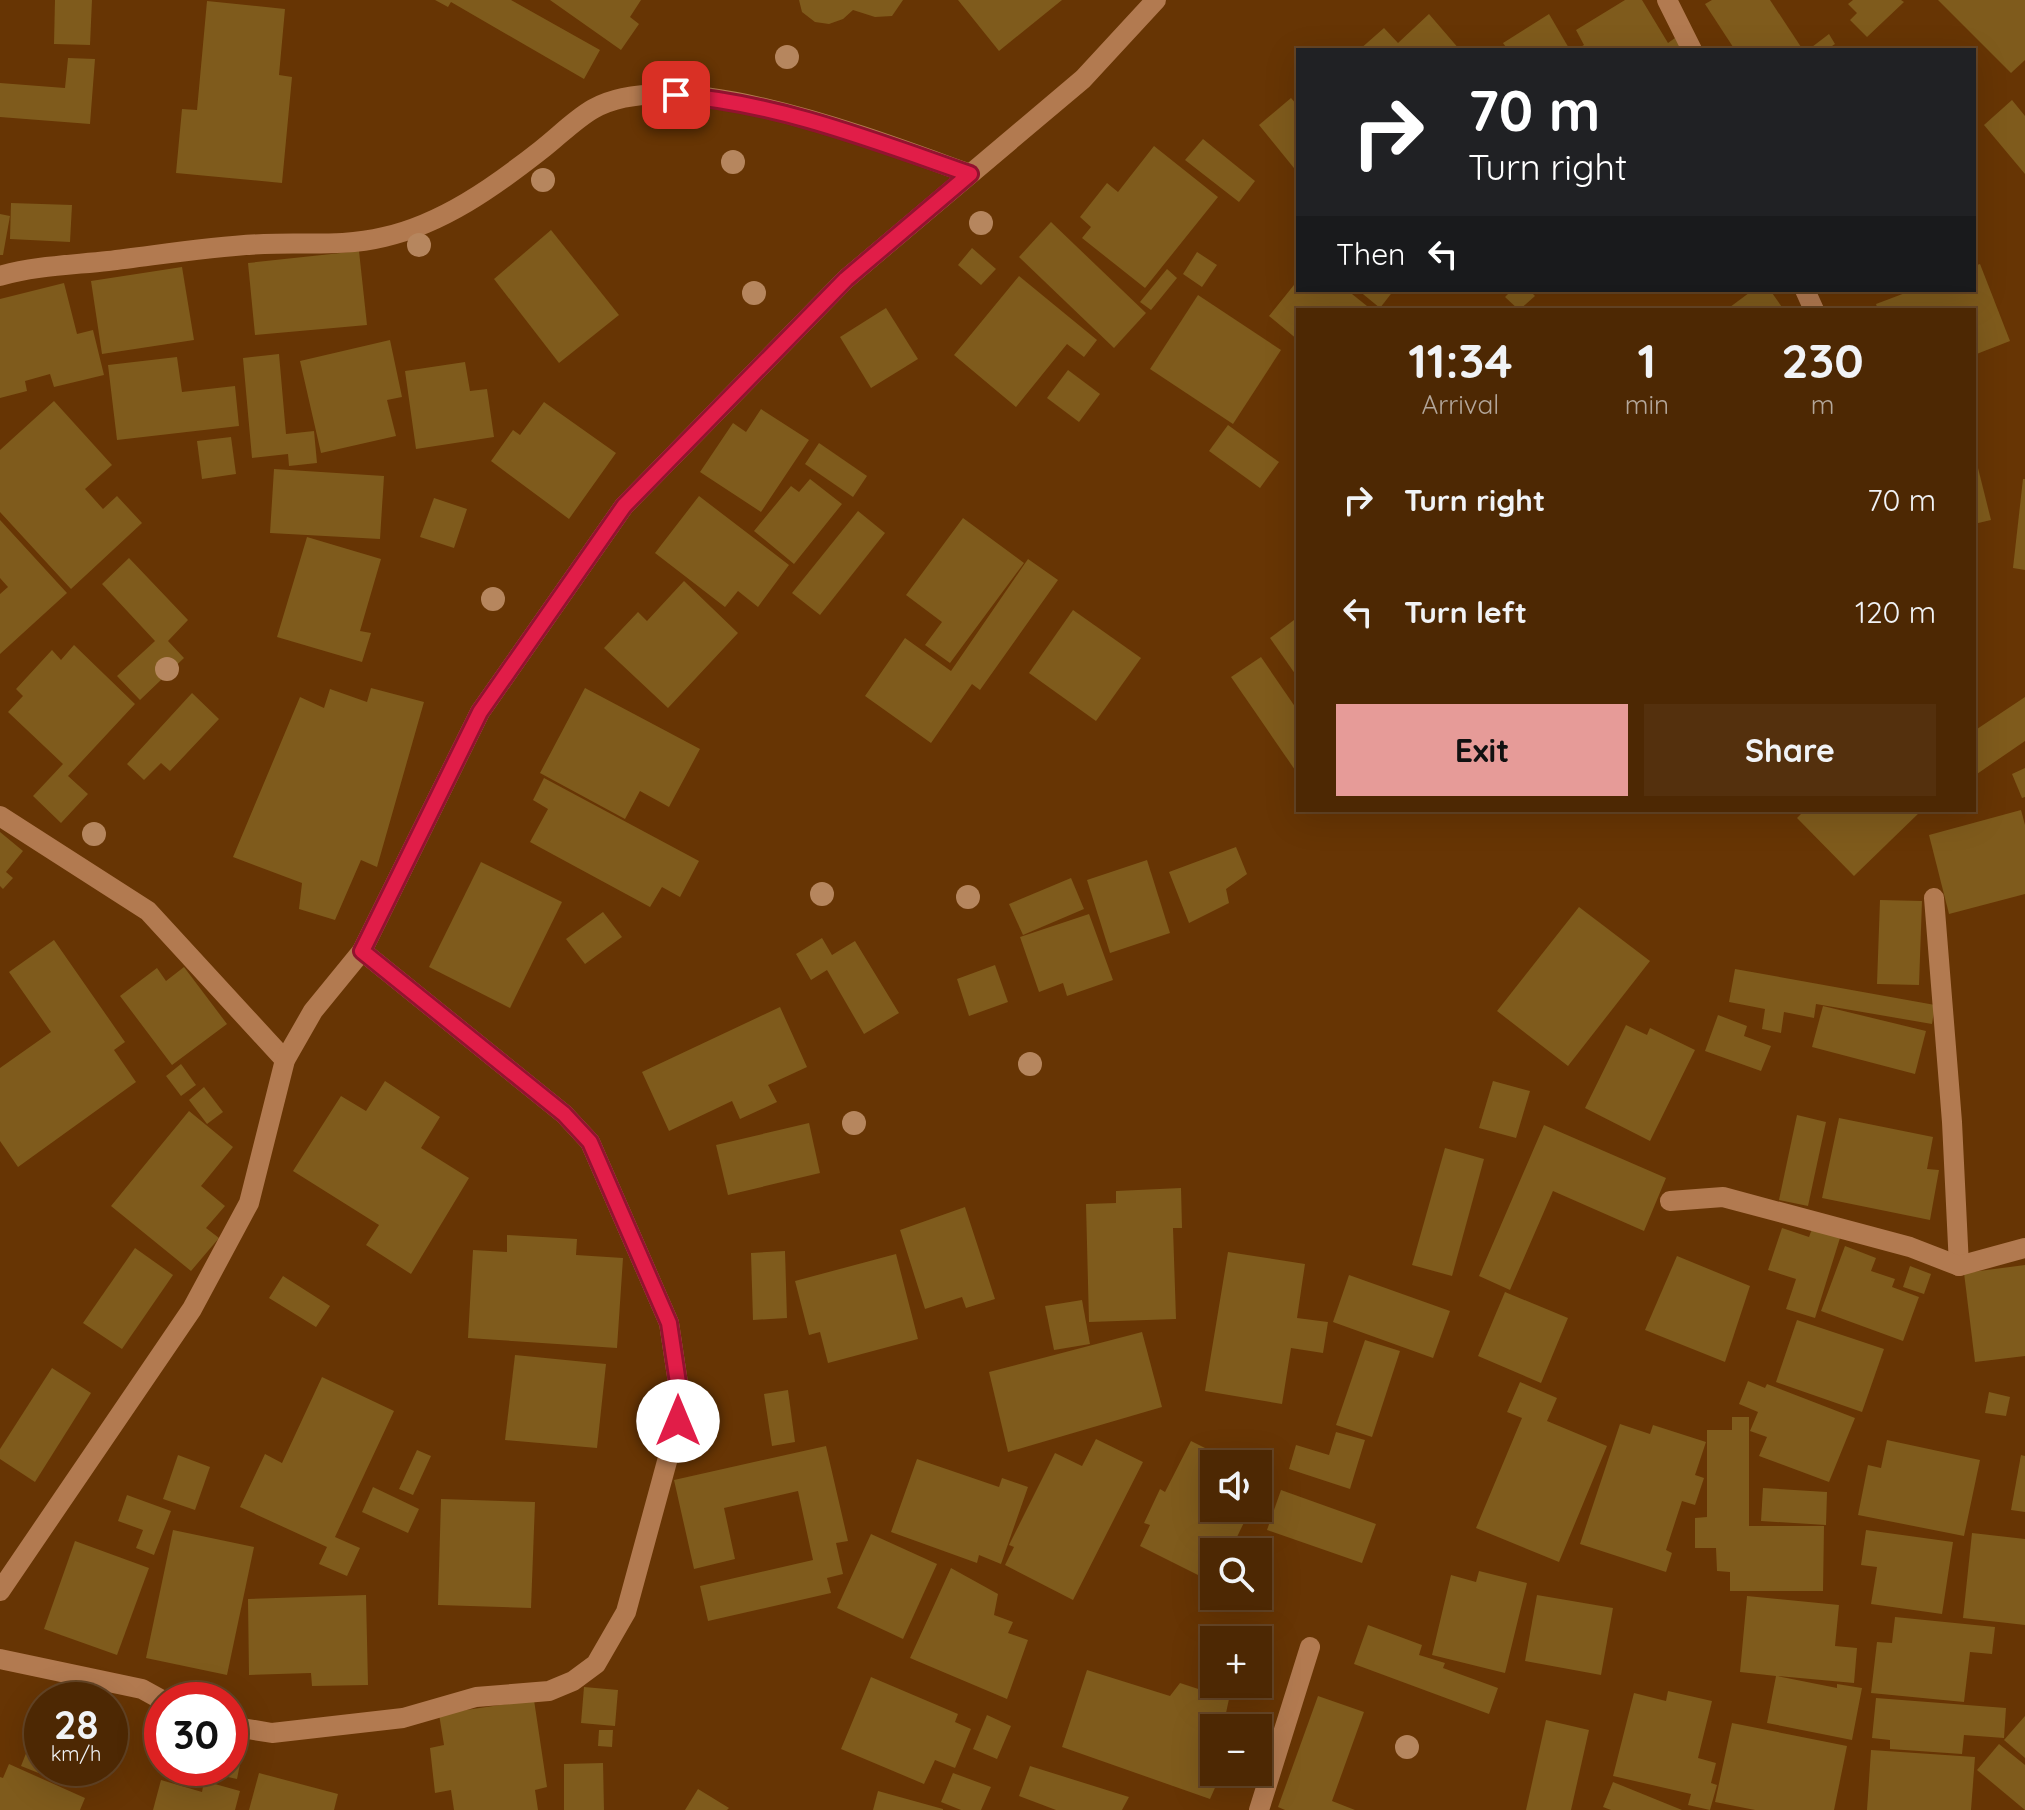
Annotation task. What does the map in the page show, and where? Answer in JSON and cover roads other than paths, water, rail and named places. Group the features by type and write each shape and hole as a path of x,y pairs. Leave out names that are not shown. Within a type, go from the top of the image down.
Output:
{"street":[{"path":"0,1591 192,1309 249,1203 285,1060 313,1011 362,951 480,712 624,506 846,279 1083,79 1156,0"},
{"path":"1667,0 1691,48"},
{"path":"0,276 263,244 346,245 387,237 437,219 477,197 592,109 621,97 652,93 738,103 852,132 970,174"},
{"path":"0,816 148,911 285,1060"},
{"path":"1934,898 1952,1122 1959,1266"},
{"path":"248,1729 272,1733 403,1718 476,1697 549,1691 573,1681 596,1664 626,1612 678,1421 678,1383 669,1323 590,1142 564,1114 362,951"},
{"path":"1670,1201 1723,1197 1910,1247 1959,1266 2025,1248"},
{"path":"1259,1810 1310,1647"},
{"path":"0,1659 144,1690"}]}
